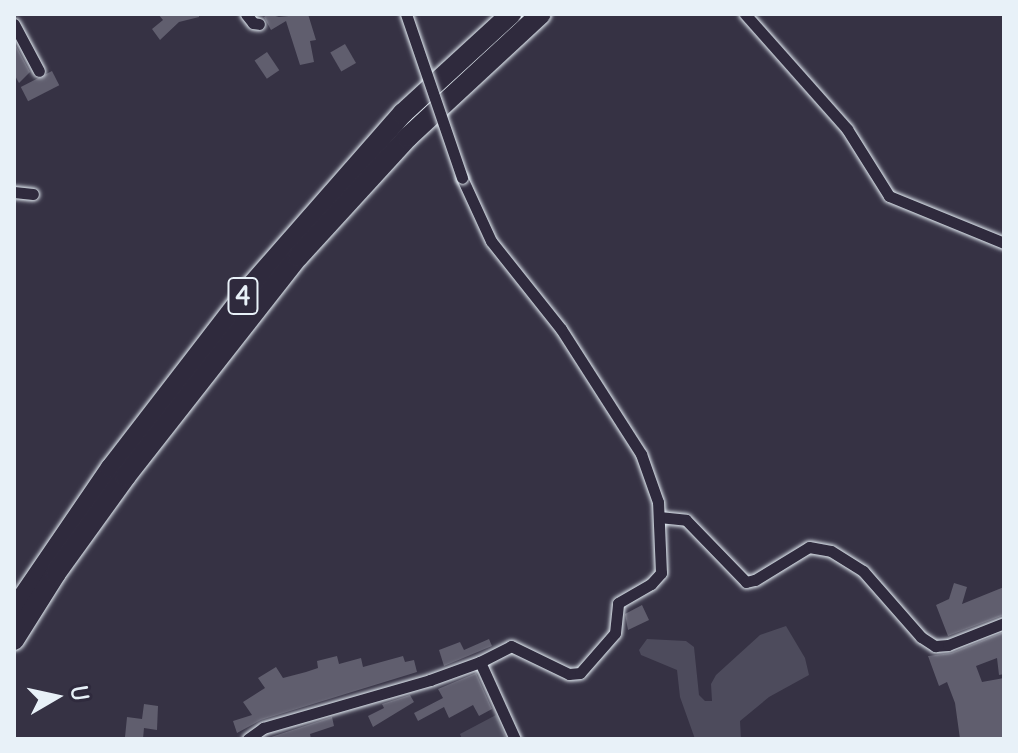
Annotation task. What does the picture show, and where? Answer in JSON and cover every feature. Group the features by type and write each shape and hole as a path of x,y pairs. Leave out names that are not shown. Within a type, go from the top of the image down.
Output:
{"highway":[{"name":"4","path":"14,610 111,468 242,297 403,113 511,14"},
{"name":"4","path":"14,640 56,573 126,476 298,257 408,137 541,14"}],"street":[{"path":"246,14 253,23 259,24"},
{"path":"248,739 263,728 480,662 515,646 569,674 580,673 615,633 618,603 660,576 659,517 647,467 628,431 561,329 491,241 462,178 406,14"},
{"path":"745,14 847,129 889,196 1004,243"},
{"path":"14,24 39,71"},
{"path":"14,192 33,194"},
{"path":"659,517 686,520 746,582 755,580 809,547 831,551 863,571 921,637 935,646 948,645 1004,623"},
{"path":"480,662 515,739"}],"shaded area":[{"path":"786,626 805,658 809,675 769,697 740,721 741,739 695,739 680,697 677,670 641,655 639,650 647,639 686,641 694,647 699,695 705,701 712,701 711,684 716,675 760,635"},
{"path":"496,715 506,739 462,739 460,734"}],"building":[{"path":"158,14 199,14 199,17 179,22 160,40 152,29 163,20"},
{"path":"268,14 279,17 308,14 316,40 310,41 314,62 300,65 286,21 271,30 264,17"},
{"path":"14,42 30,72 19,83 14,74"},
{"path":"345,44 356,63 341,72 330,52"},
{"path":"267,52 279,70 267,79 255,60"},
{"path":"52,71 59,85 28,101 21,87"},
{"path":"954,583 967,587 962,604 1004,587 1004,615 948,636 936,605 949,599"},
{"path":"642,605 649,620 628,630 625,614"},
{"path":"1004,632 1004,674 999,675 997,658 976,666 982,682 1004,678 1004,736 1002,739 960,739 955,703 947,682 939,686 928,656 951,653"},
{"path":"489,639 492,646 444,666 439,650 460,642 464,650"},
{"path":"337,656 339,664 361,658 363,667 403,656 405,662 414,660 417,672 261,720 237,733 233,721 252,715 243,702 265,688 258,678 276,667 283,678 306,672 318,668 317,661"},
{"path":"476,673 492,709 479,716 473,705 449,718 444,707 418,721 414,713 443,698 438,689"},
{"path":"410,695 414,702 373,727 368,716 384,708 382,704"},
{"path":"144,704 158,706 157,730 144,728 143,739 125,737 127,717 142,719"},
{"path":"332,717 334,726 310,734 311,739 265,739"}]}
